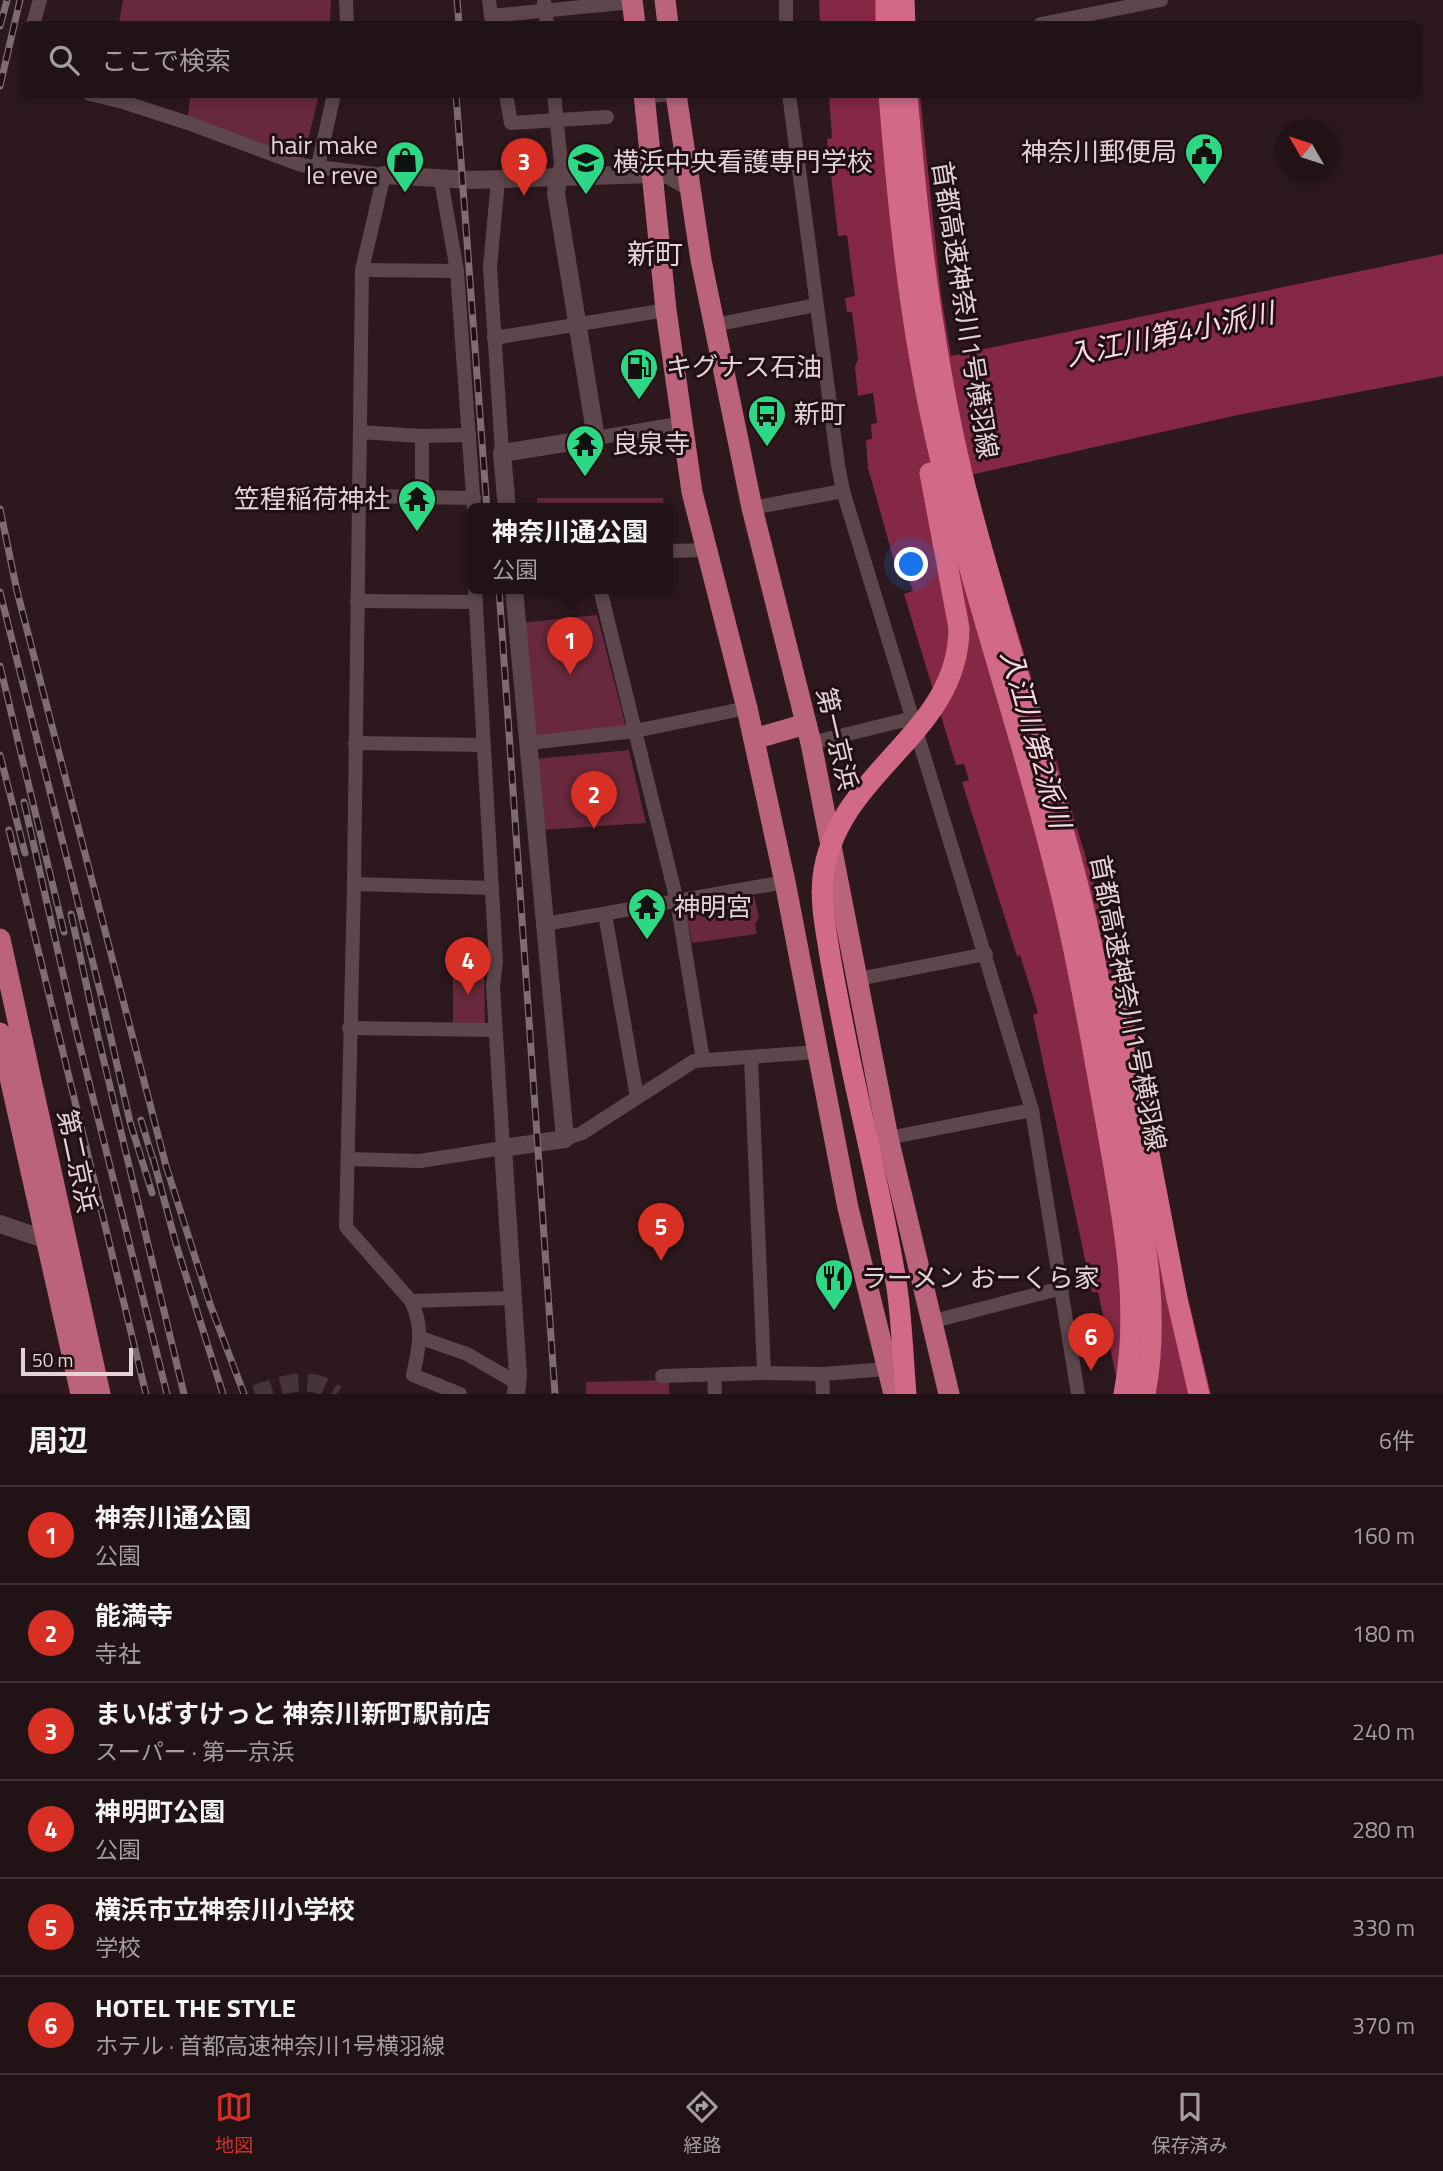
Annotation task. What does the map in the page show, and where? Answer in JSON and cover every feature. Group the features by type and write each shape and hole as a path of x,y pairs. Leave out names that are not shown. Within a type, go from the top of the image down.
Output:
{"highway":[{"path":"665,0 668,21"},
{"path":"886,0 886,21"},
{"path":"904,0 905,21"},
{"path":"632,1 635,21"},
{"path":"644,98 666,310 692,492 747,708 785,882 849,1208 894,1394"},
{"name":"第一京浜","path":"677,98 689,187 714,325 752,508 808,733 888,1138 949,1394"},
{"name":"首都高速神奈川1号横羽線","path":"889,98 913,314 944,473 984,625 1043,828 1079,975 1115,1174 1129,1269 1131,1322 1124,1394"},
{"name":"首都高速神奈川1号横羽線","path":"907,98 930,299 944,391 961,470 1080,894 1100,985 1149,1268 1152,1328 1145,1394"},
{"path":"894,159 897,255 903,310 959,628 959,649 949,682 933,708 846,810 831,840 822,898 839,1005 897,1289 906,1394"},
{"path":"754,740 808,733"},
{"path":"1080,894 1124,1024 1177,1299 1199,1394"},
{"name":"第二京浜","path":"0,939 100,1394"},
{"name":"第二京浜","path":"0,1033 81,1394"}],"street":[{"path":"34,21 40,0"},
{"path":"346,0 347,21"},
{"path":"489,0 491,20 632,1"},
{"path":"786,0 786,21"},
{"path":"1056,21 1161,0"},
{"path":"106,98 188,123 301,165 441,180 652,174 668,175 689,187"},
{"path":"318,166 333,98"},
{"path":"507,98 511,123 607,117"},
{"path":"554,98 561,164 556,193 596,438"},
{"path":"790,98 843,492 1032,1110 1078,1394"},
{"path":"384,175 362,270 354,884 346,1227 411,1301 417,1314 421,1338 413,1375 460,1394"},
{"path":"359,496 474,503 457,271 441,180"},
{"path":"498,180 490,267 506,503"},
{"path":"362,270 457,271"},
{"path":"714,325 816,305"},
{"path":"494,338 666,310"},
{"path":"502,453 683,423"},
{"path":"360,432 422,436 469,435"},
{"path":"422,436 422,498"},
{"path":"752,508 843,492"},
{"path":"673,551 708,550"},
{"path":"514,594 565,1139"},
{"path":"601,594 677,901 703,1060"},
{"path":"357,601 476,596 496,962 493,986 495,1030 513,1298 516,1389"},
{"path":"529,743 635,731 747,708"},
{"path":"808,733 913,718"},
{"path":"355,743 484,745"},
{"path":"545,924 785,882"},
{"path":"354,884 492,888"},
{"path":"605,914 637,1097"},
{"path":"858,979 986,954"},
{"path":"349,1028 495,1030"},
{"path":"348,1159 420,1161 565,1139 582,1133 694,1061 817,1052"},
{"path":"751,1058 764,1373"},
{"path":"888,1138 1032,1110"},
{"path":"0,1224 47,1240"},
{"path":"930,1322 1062,1288"},
{"path":"411,1301 513,1298"},
{"path":"421,1338 467,1354 516,1389"},
{"path":"662,1376 822,1374 888,1369"},
{"path":"822,1374 823,1394"},
{"path":"714,1375 715,1394"}],"shaded area":[{"path":"123,0 331,0 330,21 120,21"},
{"path":"190,98 318,98 303,160 188,117"},
{"path":"537,498 663,498 664,503 537,503"},
{"path":"597,615 626,727 540,737 533,732 521,623"},
{"path":"629,750 646,823 542,830 536,759"},
{"path":"754,896 759,917 755,925 757,934 692,943 685,909"},
{"path":"484,967 485,1023 453,1023 453,968"},
{"path":"669,1380 669,1394 586,1394 586,1382"}],"water":[{"path":"819,0 913,0 913,21 820,21"},
{"path":"829,98 920,98 941,295 951,356 1443,254 1443,376 1238,415 970,475 1096,891 1118,1005 1211,1394 1120,1394 1098,1292 1092,1292 1033,1015 1038,1013 1020,955 1017,956 962,782 969,780 964,764 956,765 904,594 913,591 901,559 894,561 868,468 866,440 872,439 871,424 877,423 873,393 858,396 855,367 858,359 852,312 847,312 845,298 855,296 847,235 838,236 827,139 832,138"}],"tunnel":[{"path":"255,1394 307,1382 327,1388 336,1394"}],"railway":[{"path":"0,26 7,0"},
{"path":"0,86 20,0"},
{"path":"457,0 459,21"},
{"path":"456,98 487,503"},
{"path":"0,509 17,591 166,1166 210,1304 244,1394"},
{"path":"0,592 103,1003 130,1122 152,1193"},
{"path":"499,594 555,1394"},
{"path":"0,666 64,932"},
{"path":"0,755 25,853"},
{"path":"24,802 74,1022 167,1394"},
{"path":"9,830 146,1394"},
{"path":"71,914 184,1394"},
{"path":"141,1120 154,1163"},
{"path":"153,1158 176,1244 223,1394"}],"place":[{"name":"神奈川郵便局","path":"1204,186"},
{"name":"hair make le reve","path":"405,194"},
{"name":"まいばすけっと 神奈川新町駅前店","path":"524,196"},
{"name":"横浜中央看護専門学校","path":"586,196"},
{"name":"キグナス石油","path":"639,401"},
{"name":"新町","path":"767,448"},
{"name":"良泉寺","path":"585,478"},
{"name":"笠䅣稲荷神社","path":"417,533"},
{"name":"神奈川通公園","path":"570,675"},
{"name":"能満寺","path":"594,829"},
{"name":"神明宮","path":"647,941"},
{"name":"神明町公園","path":"468,995"},
{"name":"横浜市立神奈川小学校","path":"661,1261"},
{"name":"ラーメン おーくら家","path":"834,1312"},
{"name":"HOTEL THE STYLE","path":"1091,1371"}],"district":[{"name":"新町","path":"655,254"}],"water label":[{"name":"入江川第4小派川","path":"1170,334"},
{"name":"入江川第2派川","path":"1036,739"}]}
